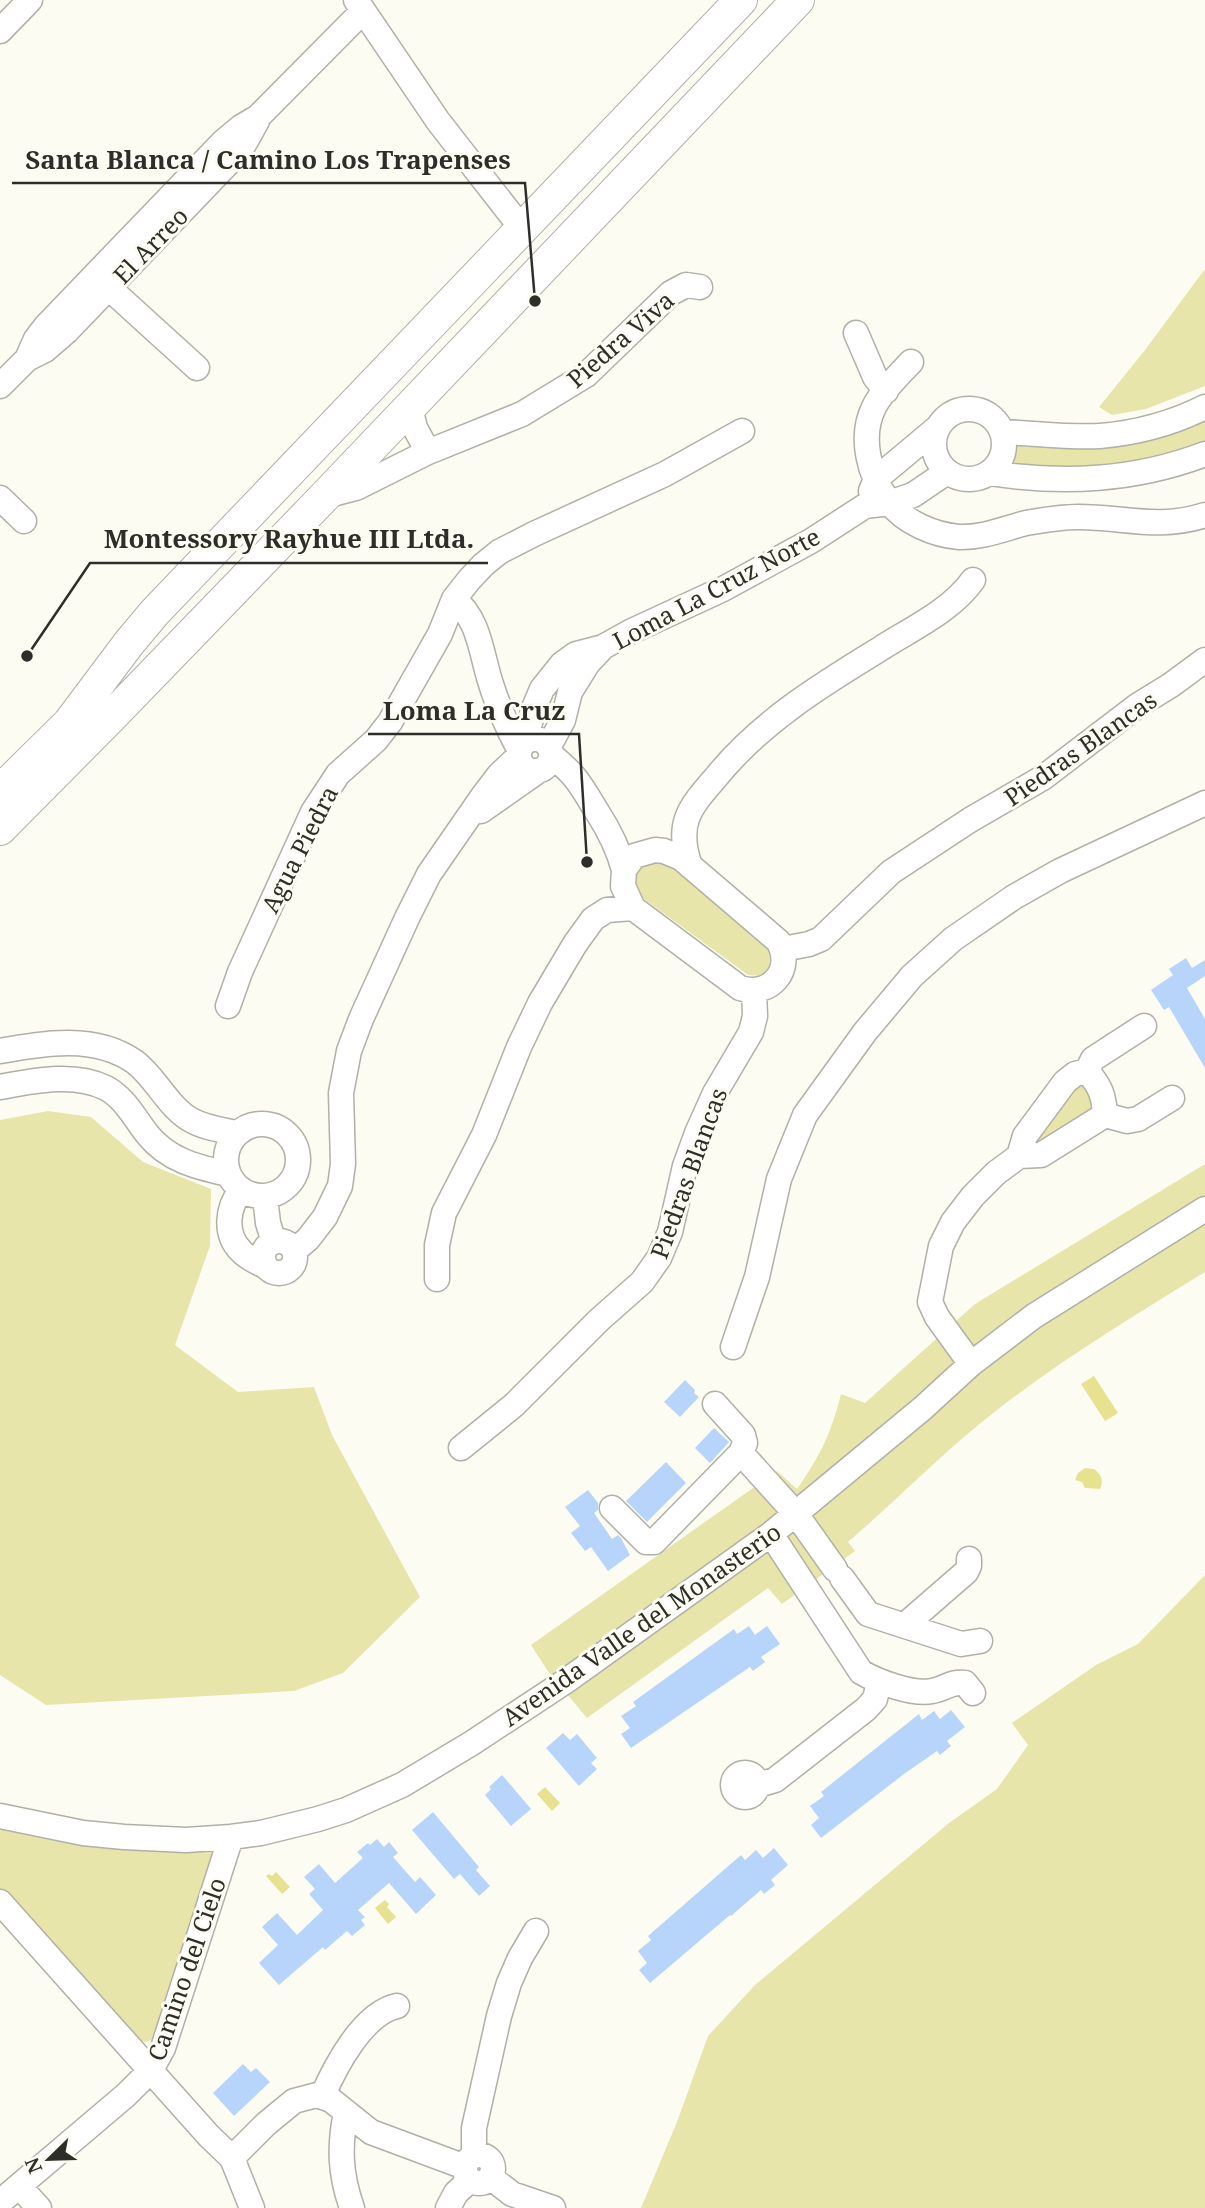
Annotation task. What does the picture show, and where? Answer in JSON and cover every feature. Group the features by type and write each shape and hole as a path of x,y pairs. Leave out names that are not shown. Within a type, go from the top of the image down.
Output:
{"main road":[{"path":"0,791 69,723 129,643 194,572 741,0"},
{"path":"0,829 325,496 798,0"},
{"path":"194,572 212,580 221,592 223,601"}],"street":[{"path":"0,31 30,0"},
{"path":"360,5 438,121 523,230"},
{"name":"El Arreo","path":"27,359 46,326 223,142 258,117 360,5"},
{"name":"El Arreo","path":"0,386 27,359 52,345 234,157 250,135 258,117"},
{"name":"Piedra Viva","path":"325,496 356,488 428,452 522,414 586,375 671,293 686,285 700,287"},
{"path":"108,288 197,368"},
{"path":"856,333 875,377 886,391"},
{"path":"911,362 874,405 866,438 876,479 877,504 918,525 957,537 987,535 1028,523 1055,519 1100,518 1157,524 1205,515"},
{"path":"410,407 415,428 428,452"},
{"path":"1002,432 1098,436 1168,422 1205,407"},
{"path":"876,479 951,413 971,408 990,416 1002,432 1003,452 1000,462 989,473 976,479 965,480 947,472 940,465 933,447 937,428"},
{"name":"Agua Piedra","path":"228,1006 240,972 313,812 338,774 376,740 390,722 440,634 454,599 469,580 499,552 665,474 742,431"},
{"path":"989,473 1055,480 1111,478 1166,467 1205,454"},
{"name":"Loma La Cruz Norte","path":"234,1182 229,1211 234,1242 248,1257 268,1270 276,1273 287,1271 294,1263 284,1246 308,1239 325,1217 340,1186 343,1164 341,1093 344,1072 354,1035 418,896 439,859 468,819 535,755 563,720 570,691 588,663 603,647 723,589 877,504 913,495 947,472"},
{"path":"0,498 24,521"},
{"path":"437,1279 437,1245 444,1213 484,1135 519,1047 540,1003 575,944 634,856 649,851 678,830 714,778 759,733 822,685 953,602 973,580"},
{"path":"454,599 464,607 481,643 500,712 535,755 602,819 649,851 673,854 774,936 783,949 785,964 781,973 770,984 754,991 740,988 633,908 625,892 618,850 602,819"},
{"name":"Piedras Blancas","path":"783,949 821,939 891,872 970,820 1044,777 1126,713 1184,677 1205,660"},
{"path":"733,1347 757,1277 779,1179 805,1115 865,1032 912,976 953,939 1014,897 1060,871 1205,803"},
{"path":"686,819 683,841 690,866"},
{"path":"593,919 607,910 633,908"},
{"name":"Piedras Blancas","path":"461,1447 514,1405 599,1320 642,1282 659,1258 670,1232 685,1166 697,1133 723,1077 751,1032 755,1016 754,991"},
{"path":"1087,1072 1093,1059 1144,1026"},
{"path":"0,1051 63,1042 102,1047 134,1062 190,1119 206,1126 237,1133"},
{"path":"1087,1072 1099,1084 1104,1098 1105,1115"},
{"path":"1019,1156 1025,1136 1065,1082 1075,1074 1087,1072"},
{"path":"0,1087 40,1080 80,1080 105,1088 122,1101 149,1137 164,1151 180,1161 234,1182 253,1196 265,1197 281,1191 295,1176 298,1158 293,1142 285,1132 270,1125 257,1124 237,1133 226,1155 234,1182"},
{"path":"971,1364 937,1317 930,1301 941,1246 953,1222 972,1196 1019,1156 1041,1155 1105,1115 1127,1121 1138,1119 1172,1098"},
{"path":"265,1197 268,1223 284,1246"},
{"name":"Avenida Valle del Monasterio","path":"0,1816 83,1833 124,1837 186,1840 231,1837 261,1833 318,1819 346,1810 402,1785 566,1681 771,1534 923,1408 971,1364 1034,1316 1203,1216"},
{"path":"612,1508 646,1542 654,1542 741,1453 745,1443 743,1435 715,1404"},
{"path":"741,1453 796,1514 868,1614 961,1644 980,1641"},
{"path":"771,1534 861,1672 879,1682 915,1691 936,1691 957,1681 965,1682 973,1693"},
{"path":"905,1625 966,1572 969,1559"},
{"path":"758,1785 775,1780 866,1709 875,1699 879,1682"},
{"name":"Camino del Cielo","path":"0,2202 126,2095 151,2070 163,2048 231,1837"},
{"path":"0,1902 209,2136 232,2158 252,2208"},
{"path":"448,2208 456,2193 475,2170 474,2128 499,2015 520,1958 536,1931"},
{"path":"322,2097 360,2033 380,2013 397,2006"},
{"path":"232,2158 294,2101 317,2095 331,2100 371,2132 475,2170 512,2194 553,2208"},
{"path":"346,2112 341,2140 342,2168 352,2208"},
{"path":"19,2186 38,2208"}],"shaded area":[{"path":"1205,269 1205,386 1146,409 1112,415 1099,407 1145,350"},
{"path":"1205,418 1205,444 1132,466 1013,468 1009,461 1010,447 1015,442"},
{"path":"659,856 773,942 774,965 762,976 748,975 640,896 633,884 637,867"},
{"path":"1083,1078 1099,1107 1038,1151 1030,1138"},
{"path":"48,1111 91,1117 143,1162 211,1189 210,1246 175,1345 238,1392 314,1387 332,1435 420,1597 343,1673 294,1691 46,1705 0,1675 0,1120"},
{"path":"1205,1164 1205,1272 1070,1358 992,1414 848,1542 855,1551 782,1604 768,1588 587,1718 547,1670 531,1645 777,1471 797,1489 824,1444 841,1394 865,1403 975,1304"},
{"path":"1094,1376 1118,1413 1105,1421 1081,1384"},
{"path":"1085,1468 1094,1469 1100,1475 1100,1489 1085,1488 1082,1482 1075,1480 1078,1473"},
{"path":"1205,1575 1205,2208 641,2208 677,2122 708,2036 755,1985 949,1823 997,1789 1028,1745 1012,1723 1096,1665 1138,1644"},
{"path":"545,1787 560,1803 552,1811 537,1794"},
{"path":"0,1826 217,1846 154,2039 146,2042 135,2039 0,1889"},
{"path":"276,1872 290,1887 282,1894 266,1876 272,1876"},
{"path":"385,1900 389,1904 387,1907 396,1917 388,1924 375,1908"}],"building":[{"path":"1186,958 1192,968 1205,960 1205,976 1187,988 1205,1019 1205,1068 1169,1007 1164,1010 1151,990 1173,975 1169,969"},
{"path":"685,1380 699,1397 680,1417 664,1402"},
{"path":"714,1428 729,1442 710,1463 695,1448"},
{"path":"666,1462 686,1483 647,1522 626,1501"},
{"path":"588,1490 598,1503 598,1510 594,1513 612,1539 618,1535 621,1538 630,1555 608,1571 591,1547 585,1551 571,1533 580,1526 565,1507"},
{"path":"749,1626 755,1635 767,1626 780,1644 761,1657 765,1662 753,1671 750,1667 631,1748 621,1734 630,1728 621,1716 636,1706 633,1702 734,1629 737,1634"},
{"path":"951,1710 965,1727 947,1741 951,1746 940,1755 937,1751 904,1774 821,1838 811,1825 819,1818 810,1806 824,1796 821,1792 919,1714 922,1720 934,1711 940,1719"},
{"path":"563,1733 570,1740 577,1734 597,1758 591,1763 597,1769 579,1786 546,1748"},
{"path":"502,1775 531,1809 511,1826 485,1795 491,1789 489,1787"},
{"path":"433,1812 479,1867 476,1870 490,1886 479,1896 460,1874 454,1879 412,1830"},
{"path":"377,1839 384,1847 389,1842 398,1853 393,1857 415,1882 420,1877 436,1895 416,1914 389,1883 358,1910 365,1917 361,1920 365,1925 352,1936 347,1931 325,1950 323,1947 279,1985 259,1963 278,1945 262,1927 277,1913 297,1935 323,1910 309,1894 315,1889 304,1877 319,1864 335,1883 363,1858 357,1852"},
{"path":"774,1848 788,1865 771,1880 775,1885 764,1894 761,1890 650,1983 639,1970 647,1963 638,1951 651,1940 648,1936 741,1855 745,1860 756,1850 763,1858"},
{"path":"243,2064 251,2072 256,2068 270,2082 234,2116 213,2093"}],"place":[{"name":"Santa Blanca / Camino Los Trapenses","path":"535,301"},
{"name":"Montessory Rayhue III Ltda.","path":"27,656"},
{"name":"Loma La Cruz","path":"587,862"}]}
